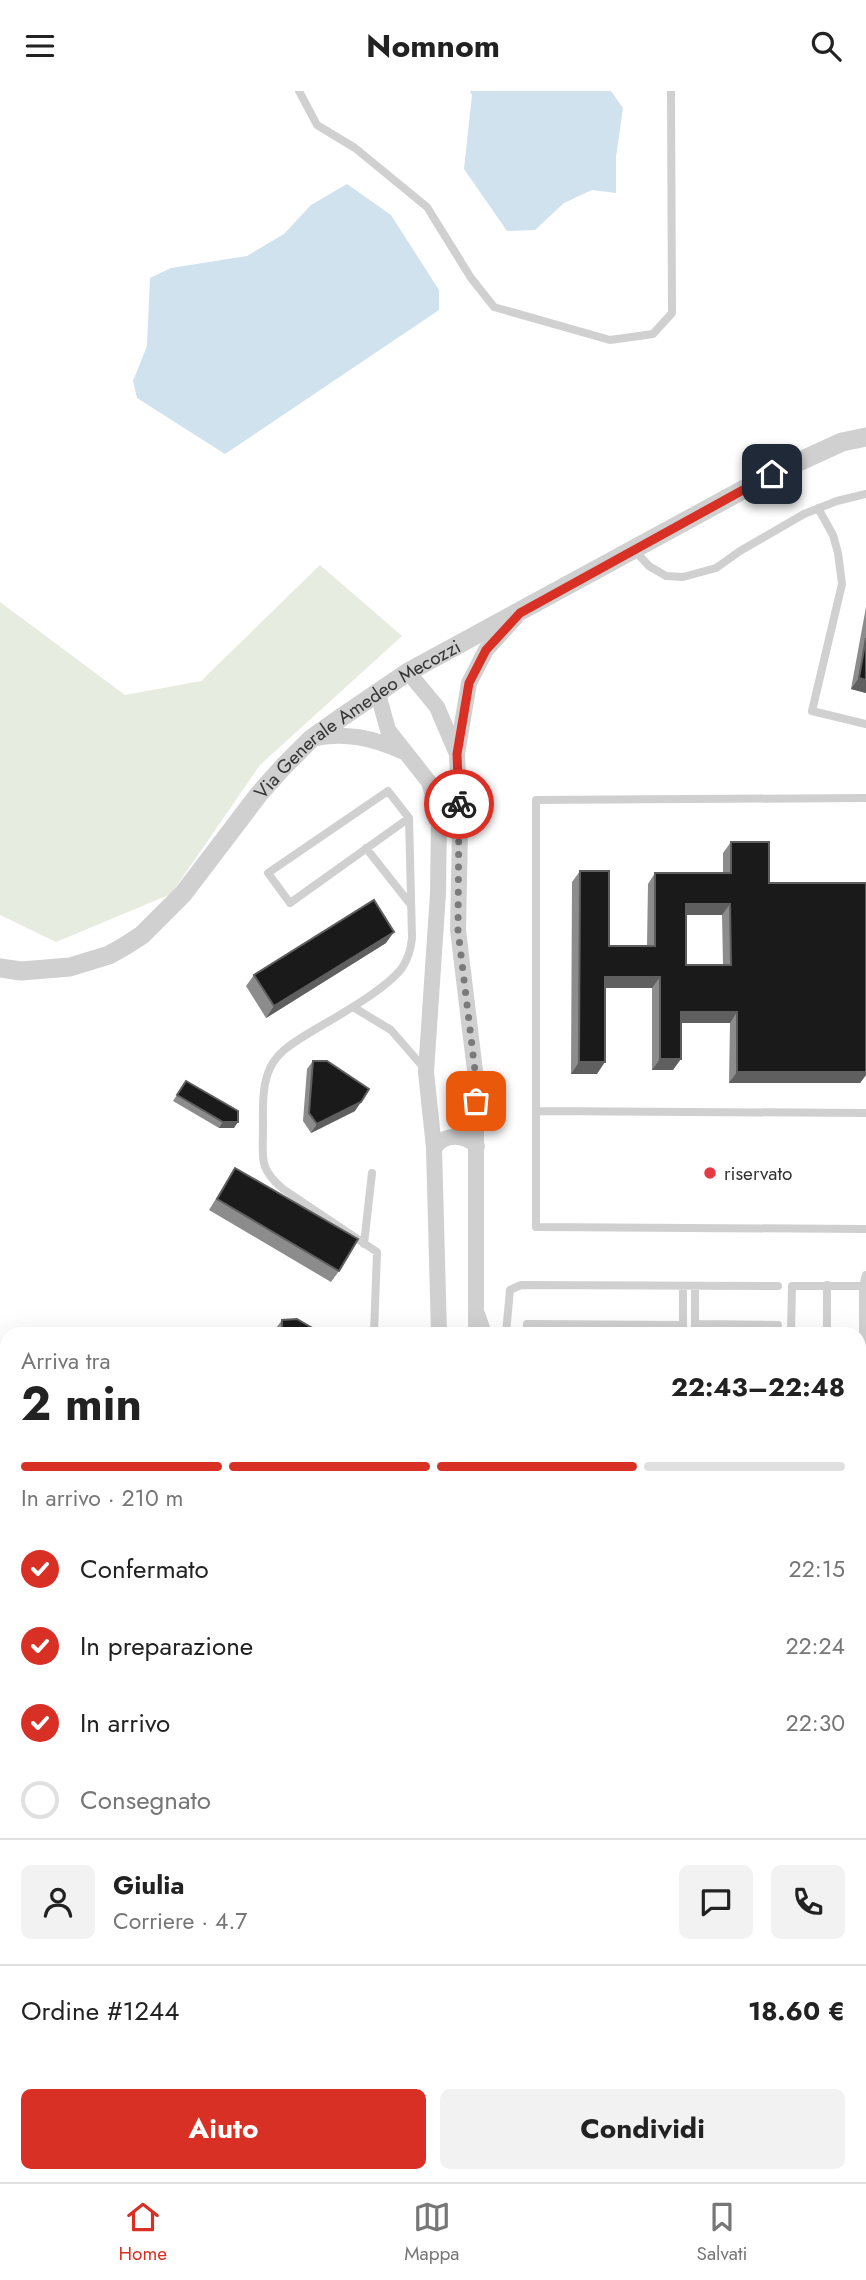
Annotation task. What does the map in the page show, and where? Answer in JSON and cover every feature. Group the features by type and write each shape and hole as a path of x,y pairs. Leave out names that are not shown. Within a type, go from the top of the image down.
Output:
{"street":[{"name":"Via Generale Amedeo Mecozzi","path":"0,968 21,971 70,967 109,954 142,935 183,894 258,794 312,739 408,673 772,474 842,442 866,437"},
{"path":"476,1327 476,1079 458,930 460,830 457,754 469,683 486,650 520,613"},
{"path":"408,673 437,707 457,754"},
{"path":"378,694 388,730 429,782 439,816 438,893 426,1072 434,1148 439,1327"},
{"path":"312,739 327,736 372,739 408,754"},
{"path":"434,1148 441,1140 452,1136 466,1139 477,1146"}],"lane":[{"path":"299,91 317,125 355,148 427,207 471,278 494,307 610,339 653,334 672,313 671,91"},
{"path":"634,550 649,566 666,576 683,577 716,568 772,532 818,508 866,494"},
{"path":"818,508 833,535 842,585 811,711 866,724"},
{"path":"374,1327 377,1252 269,1177 264,1168 263,1156 264,1094 268,1071 281,1052 353,1007 403,966 411,948 409,818 388,791 268,873 289,902 409,818"},
{"path":"866,798 536,800 536,1227 866,1229"},
{"path":"366,848 411,905"},
{"path":"353,1007 391,1030 426,1072"},
{"path":"536,1111 866,1114"},
{"path":"364,1244 372,1173"},
{"path":"863,1327 863,1286 866,1275"},
{"path":"506,1327 509,1293 514,1287 522,1285 778,1286"},
{"path":"827,1285 827,1327"},
{"path":"683,1286 683,1327"},
{"path":"695,1286 695,1327"},
{"path":"791,1327 792,1286 863,1286"},
{"path":"477,1304 486,1327"},
{"path":"527,1327 527,1324 621,1327"},
{"path":"736,1327 778,1325"}],"shaded area":[{"path":"320,565 402,636 260,765 171,894 56,942 0,915 0,602 125,695 201,681"}],"water":[{"path":"470,91 611,91 623,108 616,157 616,193 592,190 564,203 535,230 507,231 464,169 472,95"},
{"path":"347,184 391,215 439,290 439,310 225,454 137,398 133,381 147,346 150,278 171,268 247,256 284,234 311,205"}],"building":[{"path":"866,638 866,680 859,678"},
{"path":"731,842 769,842 769,883 866,883 866,1072 737,1072 737,1012 681,1012 681,1059 660,1059 660,977 605,977 605,1062 579,1062 580,871 609,871 609,946 655,946 655,873 731,873","holes":["686,904 730,904 731,965 686,965"]},
{"path":"374,900 394,932 274,1006 254,975"},
{"path":"313,1061 327,1061 369,1089 361,1102 317,1124 309,1113"},
{"path":"186,1081 238,1111 238,1122 223,1122 177,1095"},
{"path":"235,1168 358,1239 339,1271 217,1199"},
{"path":"297,1319 311,1327 282,1327 282,1320"}],"way so far":[{"path":"459,804 458,930 476,1079 476,1101"}],"place":[{"name":"riservato","path":"710,1173"}],"route":[{"path":"459,804 457,754 469,683 486,650 520,613 772,474"}]}
